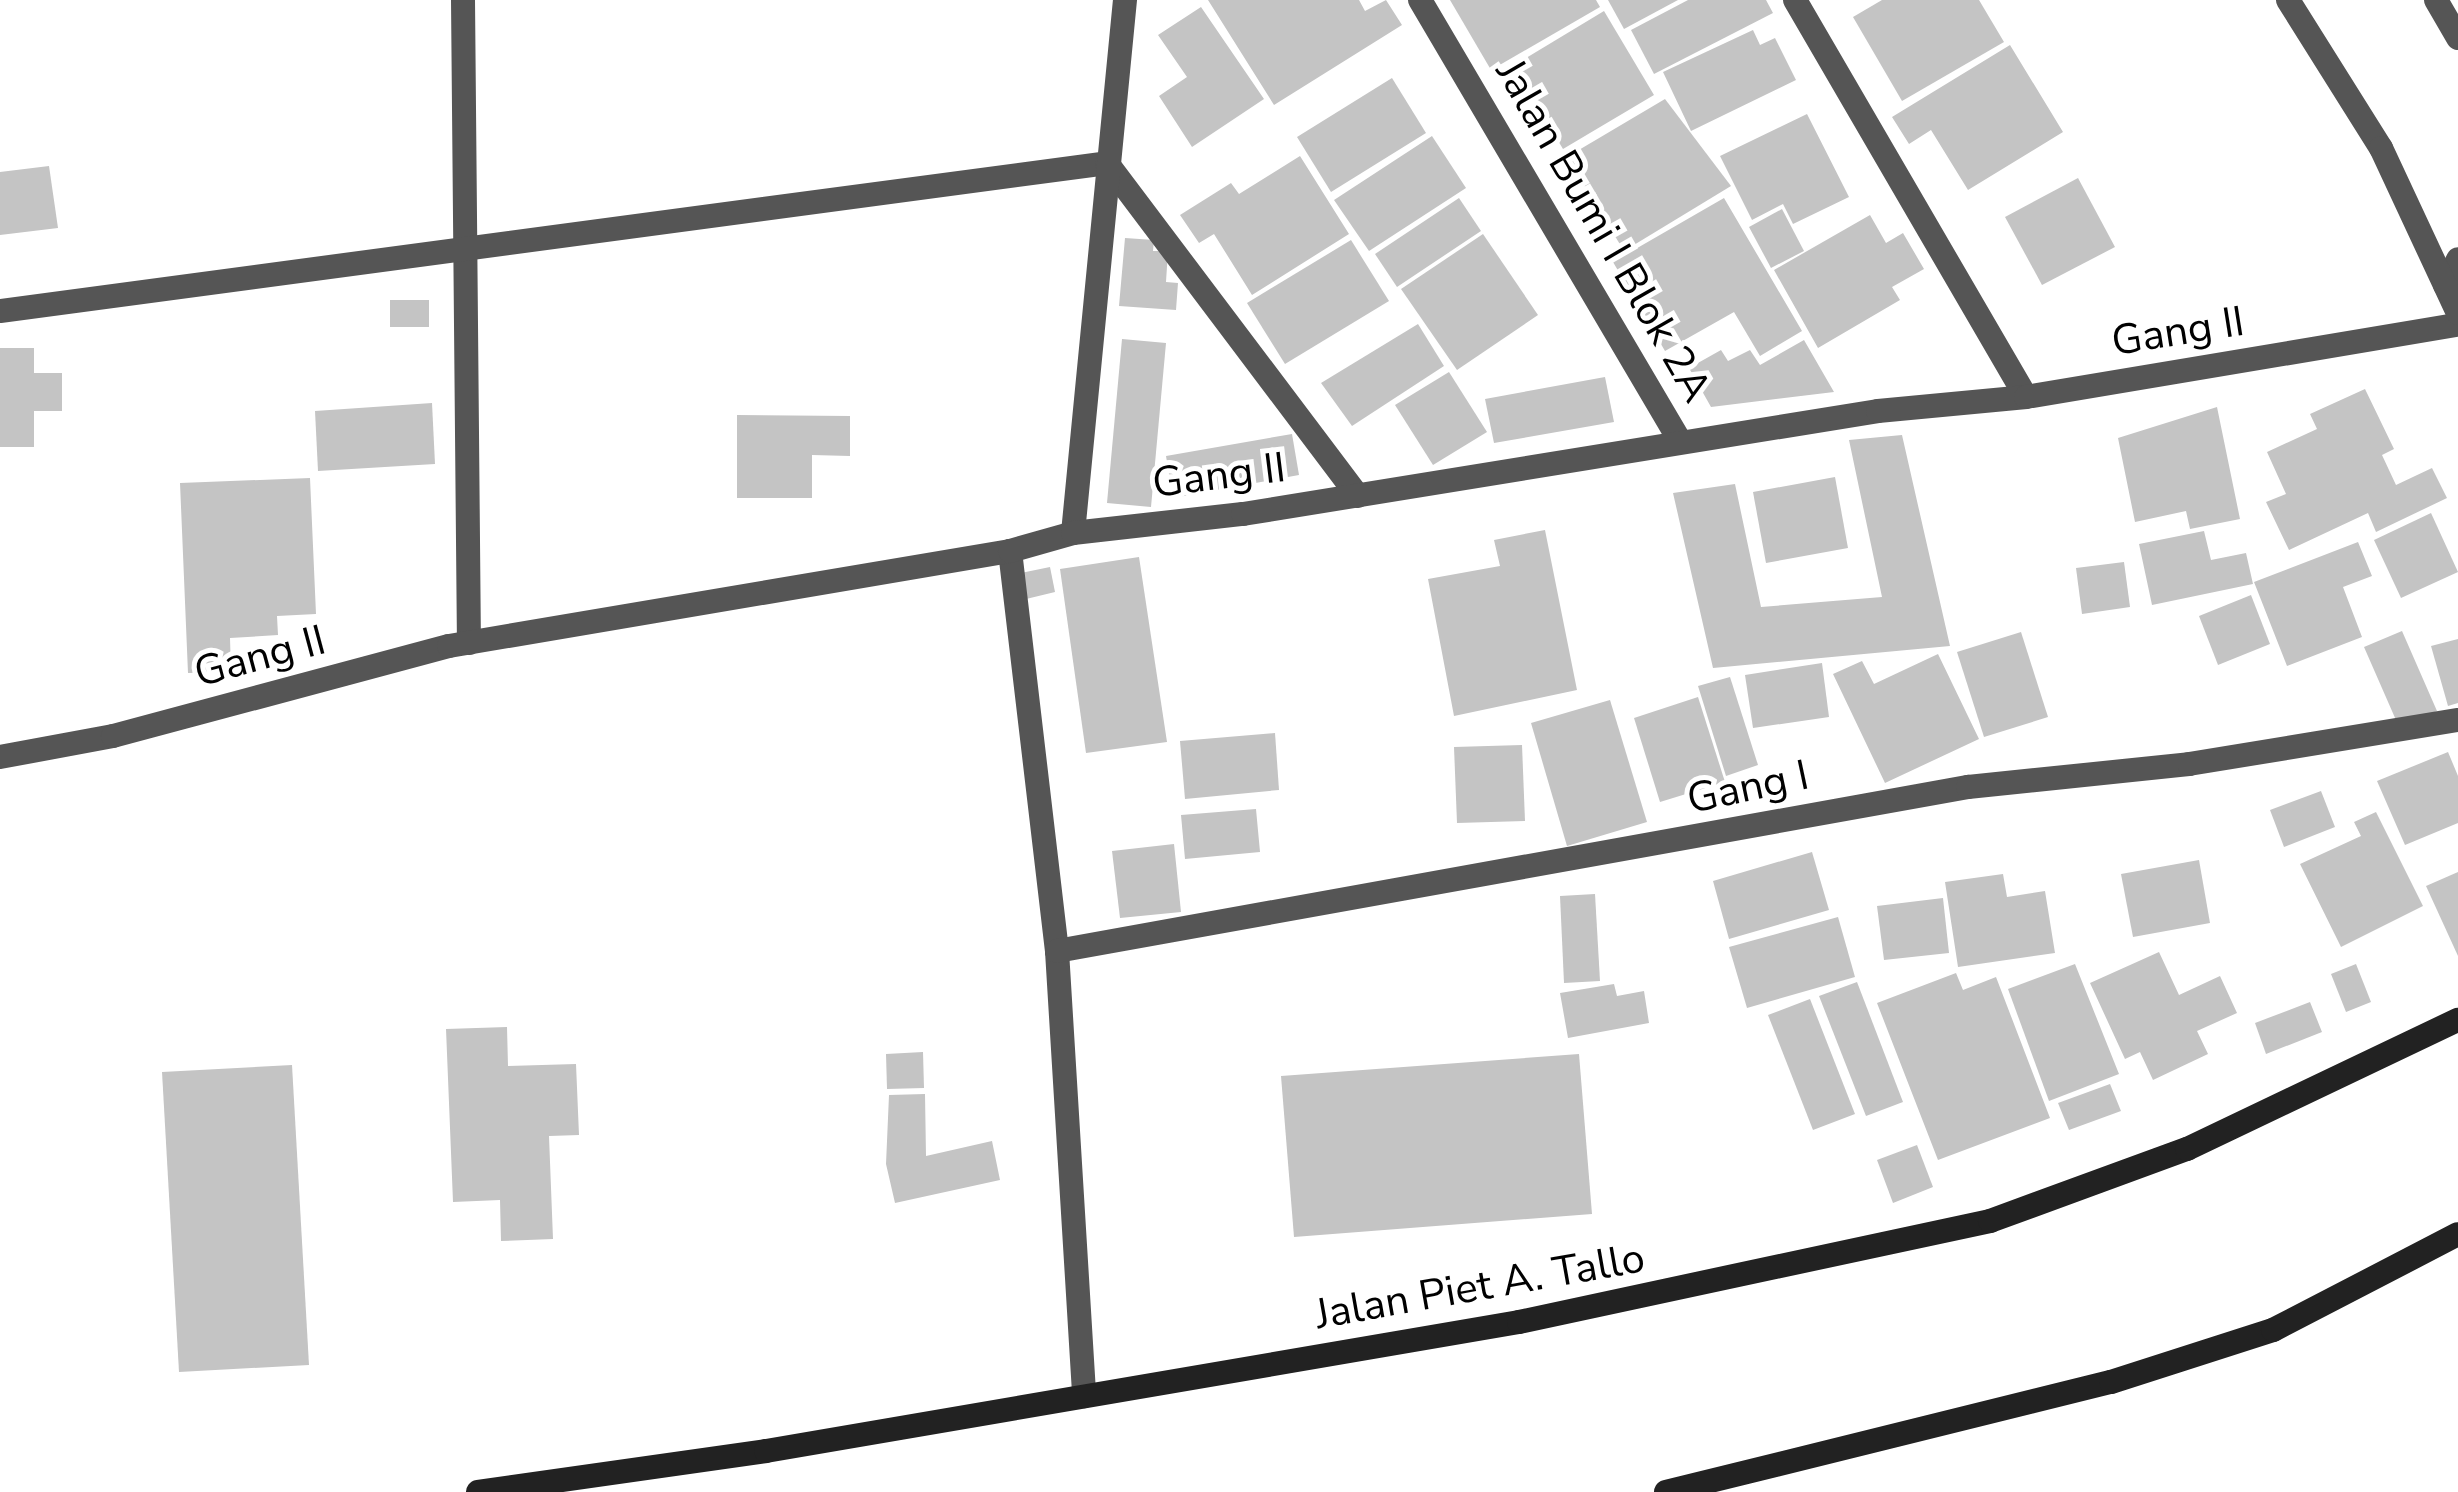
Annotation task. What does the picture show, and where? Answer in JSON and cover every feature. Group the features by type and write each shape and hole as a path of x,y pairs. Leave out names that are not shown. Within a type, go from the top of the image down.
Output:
{"main road":[{"name":"Jalan Piet A. Tallo","path":"478,1492 1541,1318 1990,1221 2187,1148 2458,1020"},
{"path":"1666,1492 1898,1439 2273,1330 2458,1234"}],"street":[{"path":"464,0 469,643"},
{"path":"1073,533 1125,0"},
{"name":"Jalan Bumi I Blok 2A","path":"1420,0 1680,441"},
{"path":"1795,0 2026,397"},
{"path":"2288,0 2381,148 2458,313"},
{"path":"2436,0 2458,38"},
{"path":"0,311 1107,164"},
{"path":"1107,164 1358,496"},
{"path":"2444,285 2458,259"},
{"name":"Gang II","path":"0,757 113,736 469,643 1010,551 1073,533 1358,496 1680,441 2026,397 2458,325"},
{"path":"1010,551 1057,951 1084,1396"},
{"name":"Gang I","path":"1057,951 1967,787 2189,764 2458,720"}],"building":[{"path":"1208,0 1359,0 1365,11 1386,0 1402,25 1274,105"},
{"path":"1450,0 1596,0 1600,7 1491,70"},
{"path":"1608,0 1678,0 1624,29"},
{"path":"1688,0 1766,0 1773,13 1654,74 1631,30"},
{"path":"1882,0 1979,0 2004,42 1902,101 1853,17"},
{"path":"1201,7 1264,99 1192,147 1159,96 1187,77 1158,35"},
{"path":"1604,11 1654,95 1563,149 1513,66"},
{"path":"1753,30 1760,45 1775,38 1796,80 1691,131 1663,72"},
{"path":"2010,45 2063,132 1968,190 1931,130 1909,144 1892,117"},
{"path":"1392,78 1426,133 1331,192 1297,137"},
{"path":"1665,99 1731,186 1624,251 1567,157"},
{"path":"1807,114 1849,197 1793,224 1783,204 1752,220 1720,156"},
{"path":"1432,136 1466,188 1369,251 1334,200"},
{"path":"1300,156 1349,234 1252,295 1214,234 1199,243 1180,215 1231,183 1239,194"},
{"path":"49,166 58,228 0,235 0,172"},
{"path":"2078,178 2115,247 2042,285 2005,217"},
{"path":"1459,198 1481,231 1397,287 1375,254"},
{"path":"1724,198 1802,331 1760,356 1734,312 1665,351 1613,262"},
{"path":"1782,209 1804,251 1771,268 1749,227"},
{"path":"1870,215 1886,243 1903,233 1924,269 1892,287 1900,300 1818,348 1774,270"},
{"path":"1483,234 1538,315 1457,370 1401,289"},
{"path":"1125,238 1154,240 1153,251 1168,251 1166,282 1178,283 1176,310 1119,306"},
{"path":"1351,240 1389,301 1285,364 1247,303"},
{"path":"390,300 429,300 429,327 390,327"},
{"path":"1418,324 1444,366 1352,426 1321,383"},
{"path":"1122,339 1166,343 1151,507 1107,503"},
{"path":"1804,340 1834,392 1711,407 1689,368 1721,350 1728,361 1750,350 1760,365"},
{"path":"0,348 34,348 34,373 62,373 62,411 34,411 34,447 0,447"},
{"path":"1449,372 1487,432 1433,465 1395,405"},
{"path":"1605,377 1614,422 1494,443 1485,399"},
{"path":"2365,389 2394,449 2382,455 2396,485 2432,468 2447,498 2376,532 2368,513 2289,550 2266,502 2286,494 2267,452 2317,429 2310,414"},
{"path":"432,403 435,464 318,471 315,411"},
{"path":"2217,407 2240,519 2190,529 2186,511 2135,522 2118,438"},
{"path":"737,415 850,416 850,456 812,455 812,498 737,498"},
{"path":"1292,434 1299,475 1173,498 1166,456"},
{"path":"1902,435 1950,646 1713,668 1673,493 1735,484 1761,607 1882,597 1849,440"},
{"path":"1835,477 1848,548 1766,563 1753,492"},
{"path":"310,478 316,614 277,616 278,635 230,638 231,672 188,673 180,483"},
{"path":"2431,513 2458,572 2401,598 2374,540"},
{"path":"1545,530 1577,690 1454,716 1428,579 1500,566 1494,540"},
{"path":"2204,531 2211,560 2246,553 2253,584 2152,605 2139,544"},
{"path":"2358,542 2372,576 2343,587 2362,637 2287,666 2254,582"},
{"path":"1139,557 1167,742 1086,753 1060,569"},
{"path":"2124,562 2130,607 2082,614 2076,568"},
{"path":"1050,567 1055,592 1022,600 1016,574"},
{"path":"2251,595 2270,644 2218,665 2199,616"},
{"path":"2402,631 2437,711 2399,727 2364,647"},
{"path":"2021,632 2048,717 1984,737 1957,652"},
{"path":"2458,639 2458,703 2448,706 2431,646"},
{"path":"1938,654 1979,739 1885,783 1833,674 1862,661 1874,684"},
{"path":"1822,663 1829,717 1753,728 1745,675"},
{"path":"1730,677 1758,765 1726,776 1698,686"},
{"path":"1698,697 1725,782 1660,802 1634,718"},
{"path":"1610,700 1647,822 1567,846 1531,723"},
{"path":"1275,733 1279,790 1185,799 1180,741"},
{"path":"1522,745 1525,821 1457,823 1454,747"},
{"path":"2448,752 2458,776 2458,823 2405,845 2377,781"},
{"path":"2321,791 2335,827 2284,847 2270,810"},
{"path":"1256,809 1260,852 1185,859 1181,815"},
{"path":"2376,812 2423,906 2341,947 2300,864 2361,836 2354,822"},
{"path":"1174,844 1181,912 1120,918 1112,851"},
{"path":"1812,852 1829,910 1729,939 1713,881"},
{"path":"2199,860 2210,923 2133,937 2121,874"},
{"path":"2458,872 2458,956 2426,886"},
{"path":"2003,874 2007,897 2045,891 2055,953 1958,967 1945,882"},
{"path":"1595,894 1600,981 1564,983 1560,896"},
{"path":"1943,898 1949,953 1884,960 1877,906"},
{"path":"1838,917 1855,977 1747,1008 1729,947"},
{"path":"2159,952 2179,995 2220,976 2237,1013 2197,1031 2208,1054 2153,1080 2140,1052 2125,1059 2090,983"},
{"path":"2075,964 2119,1074 2049,1101 2008,989"},
{"path":"2356,964 2371,1002 2346,1012 2331,974"},
{"path":"1956,973 1963,990 1996,977 2050,1118 1938,1160 1877,1003"},
{"path":"1857,982 1903,1102 1866,1116 1819,996"},
{"path":"1614,984 1617,996 1644,991 1649,1023 1568,1038 1560,993"},
{"path":"1810,999 1855,1114 1813,1130 1768,1015"},
{"path":"2310,1002 2322,1032 2266,1054 2255,1023"},
{"path":"507,1027 508,1066 576,1064 579,1135 549,1136 553,1239 501,1241 500,1200 453,1202 446,1029"},
{"path":"923,1052 924,1088 887,1089 886,1054"},
{"path":"1579,1054 1592,1214 1294,1237 1281,1076"},
{"path":"292,1065 309,1365 179,1372 162,1072"},
{"path":"2110,1084 2121,1111 2069,1130 2058,1103"},
{"path":"925,1094 926,1156 992,1141 1000,1180 895,1203 886,1164 889,1095"},
{"path":"1917,1145 1933,1187 1893,1203 1877,1160"}]}
